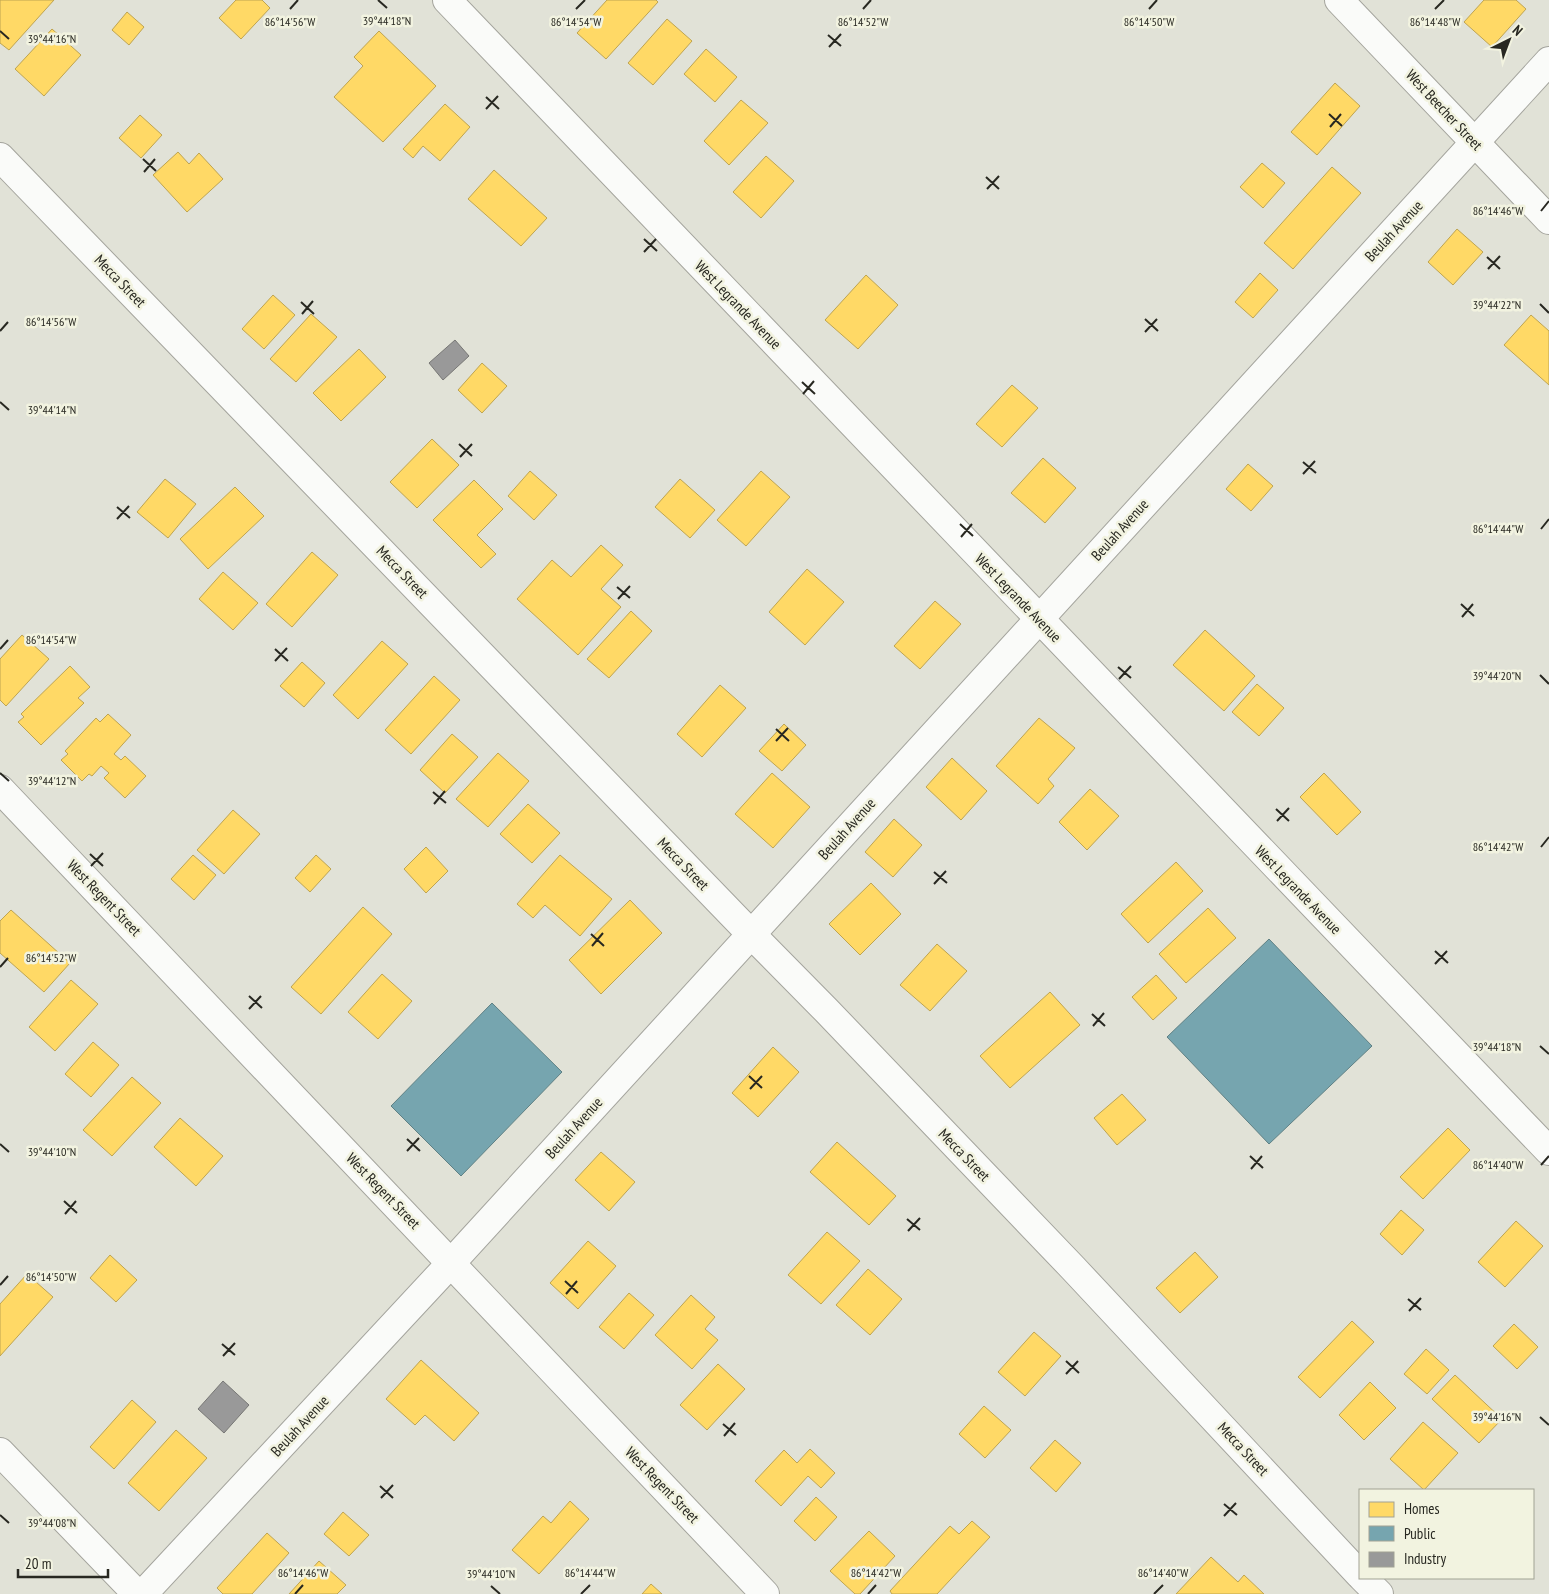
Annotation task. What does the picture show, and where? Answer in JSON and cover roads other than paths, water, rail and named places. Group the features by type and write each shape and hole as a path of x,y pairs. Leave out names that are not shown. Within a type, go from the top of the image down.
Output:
{"street":[{"name":"West Legrande Avenue","path":"447,0 1549,1151"},
{"name":"West Beecher Street","path":"1339,0 1549,220"},
{"name":"Beulah Avenue","path":"143,1594 451,1263 1549,61"},
{"name":"Mecca Street","path":"0,157 826,1010 1126,1324 1359,1574"},
{"name":"West Regent Street","path":"0,789 765,1594"},
{"path":"0,1452 137,1594"},
{"path":"1364,1579 1379,1594"}]}
